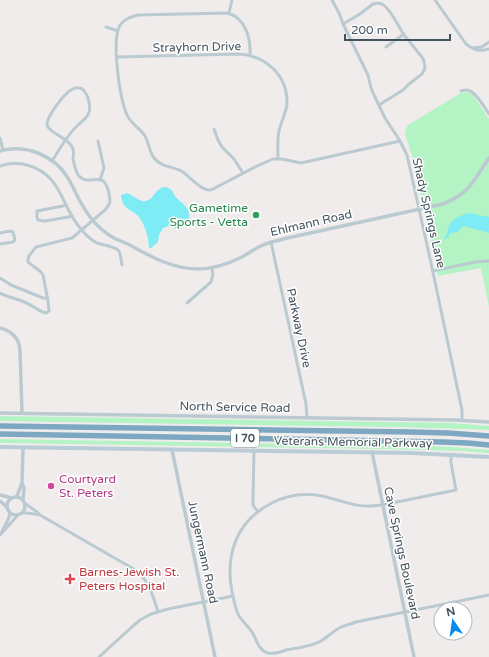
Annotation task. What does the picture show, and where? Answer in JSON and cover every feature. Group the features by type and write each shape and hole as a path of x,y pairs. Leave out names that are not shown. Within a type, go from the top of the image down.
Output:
{"highway":[{"name":"I 70","path":"0,426 402,432 489,436"},
{"name":"I 70","path":"0,434 443,442 489,445"}],"main road":[{"name":"Veterans Memorial Parkway","path":"0,448 372,452 451,454 489,457"}],"street":[{"path":"229,13 232,0"},
{"name":"Shady Springs Lane","path":"332,0 368,75 371,88 385,118 407,155 462,410 462,420"},
{"path":"435,0 466,44 479,51 489,49"},
{"path":"343,24 373,4 380,3 387,9 422,57 425,64 422,74 403,90 379,105"},
{"path":"250,55 249,40 245,27 237,17 229,13 138,15 125,20 116,36 117,74 126,111 131,122 146,138 153,157 162,165 176,168 208,190 267,161 278,159 301,163 400,141"},
{"path":"106,27 118,31"},
{"path":"386,47 404,34"},
{"path":"472,48 482,47 489,42"},
{"name":"Strayhorn Drive","path":"117,58 238,54 250,55 263,60 277,72 285,88 286,109 279,132 278,159"},
{"path":"0,293 22,301 43,312 46,313 49,311 48,298 43,276 41,272 28,262 29,256 36,247 68,240 76,236 109,206 110,202 107,185 105,182 96,179 86,180 81,178 77,174 73,159 74,153 70,144 65,140 49,129 47,126 47,121 64,96 73,89 79,88 86,94 90,111 65,140 52,161"},
{"path":"461,91 471,91 489,114"},
{"path":"214,129 222,147 234,159 243,173"},
{"path":"0,138 1,151"},
{"path":"98,142 104,168 100,180"},
{"name":"Ehlmann Road","path":"1,151 11,149 27,150 41,154 52,161 66,174 83,206 93,221 100,228 115,238 163,262 174,266 188,268 212,268 243,257 259,247 271,242 444,204 467,190 477,178 489,158"},
{"path":"0,166 14,163 23,164 40,170 48,176 54,183 72,216 82,230 95,242 116,249 119,252 122,265"},
{"path":"66,204 63,206 37,211 38,220 45,221 72,216"},
{"path":"0,233 10,231 13,232 15,240 13,242 0,244"},
{"name":"Parkway Drive","path":"271,242 306,404 307,418"},
{"path":"433,271 475,262 489,261"},
{"path":"187,303 211,282 213,274 212,268"},
{"path":"0,278 11,285 43,298 48,298"},
{"path":"0,328 5,329 12,334 19,344 22,413"},
{"name":"North Service Road","path":"0,412 469,420 489,422"},
{"path":"7,507 8,502 17,496 22,483 23,448"},
{"name":"Jungermann Road","path":"172,450 215,657"},
{"path":"254,450 252,498 253,505 258,512"},
{"name":"Cave Springs Boulevard","path":"372,452 414,657"},
{"path":"451,454 456,490 383,505 370,506 358,506 322,496 301,495 277,500 258,512 246,523 234,546 229,567 233,596 242,621 251,631 260,648 269,653 275,653 318,643 342,626 356,622 489,595"},
{"path":"22,483 24,488 23,500"},
{"path":"0,495 12,498"},
{"path":"17,496 40,515 138,572 148,584 158,612"},
{"path":"0,501 14,515 28,513 40,515"},
{"path":"1,534 25,509 26,504"},
{"path":"1,534 8,521 10,512"},
{"path":"99,657 140,620 158,612 233,596"}],"green space":[{"path":"465,92 473,95 489,119 489,307 481,268 438,276 414,162 405,134 408,125"},
{"path":"0,416 451,423 489,426 489,430 393,427 0,421"},
{"path":"0,439 426,446 489,450 489,453 382,449 0,443"}],"water":[{"path":"166,187 172,190 174,195 186,207 189,215 189,222 182,223 179,230 173,227 163,228 159,235 158,242 149,248 143,224 136,214 123,204 121,195 127,193 142,201 146,201 149,200 159,189"},
{"path":"469,213 489,217 489,233 464,226 458,232 450,233 448,238 444,239 451,222 459,216"}],"place":[{"name":"Gametime Sports - Vetta","path":"256,215"},
{"name":"Courtyard St. Peters","path":"51,486"},
{"name":"Barnes-Jewish St. Peters Hospital","path":"70,579"}]}
